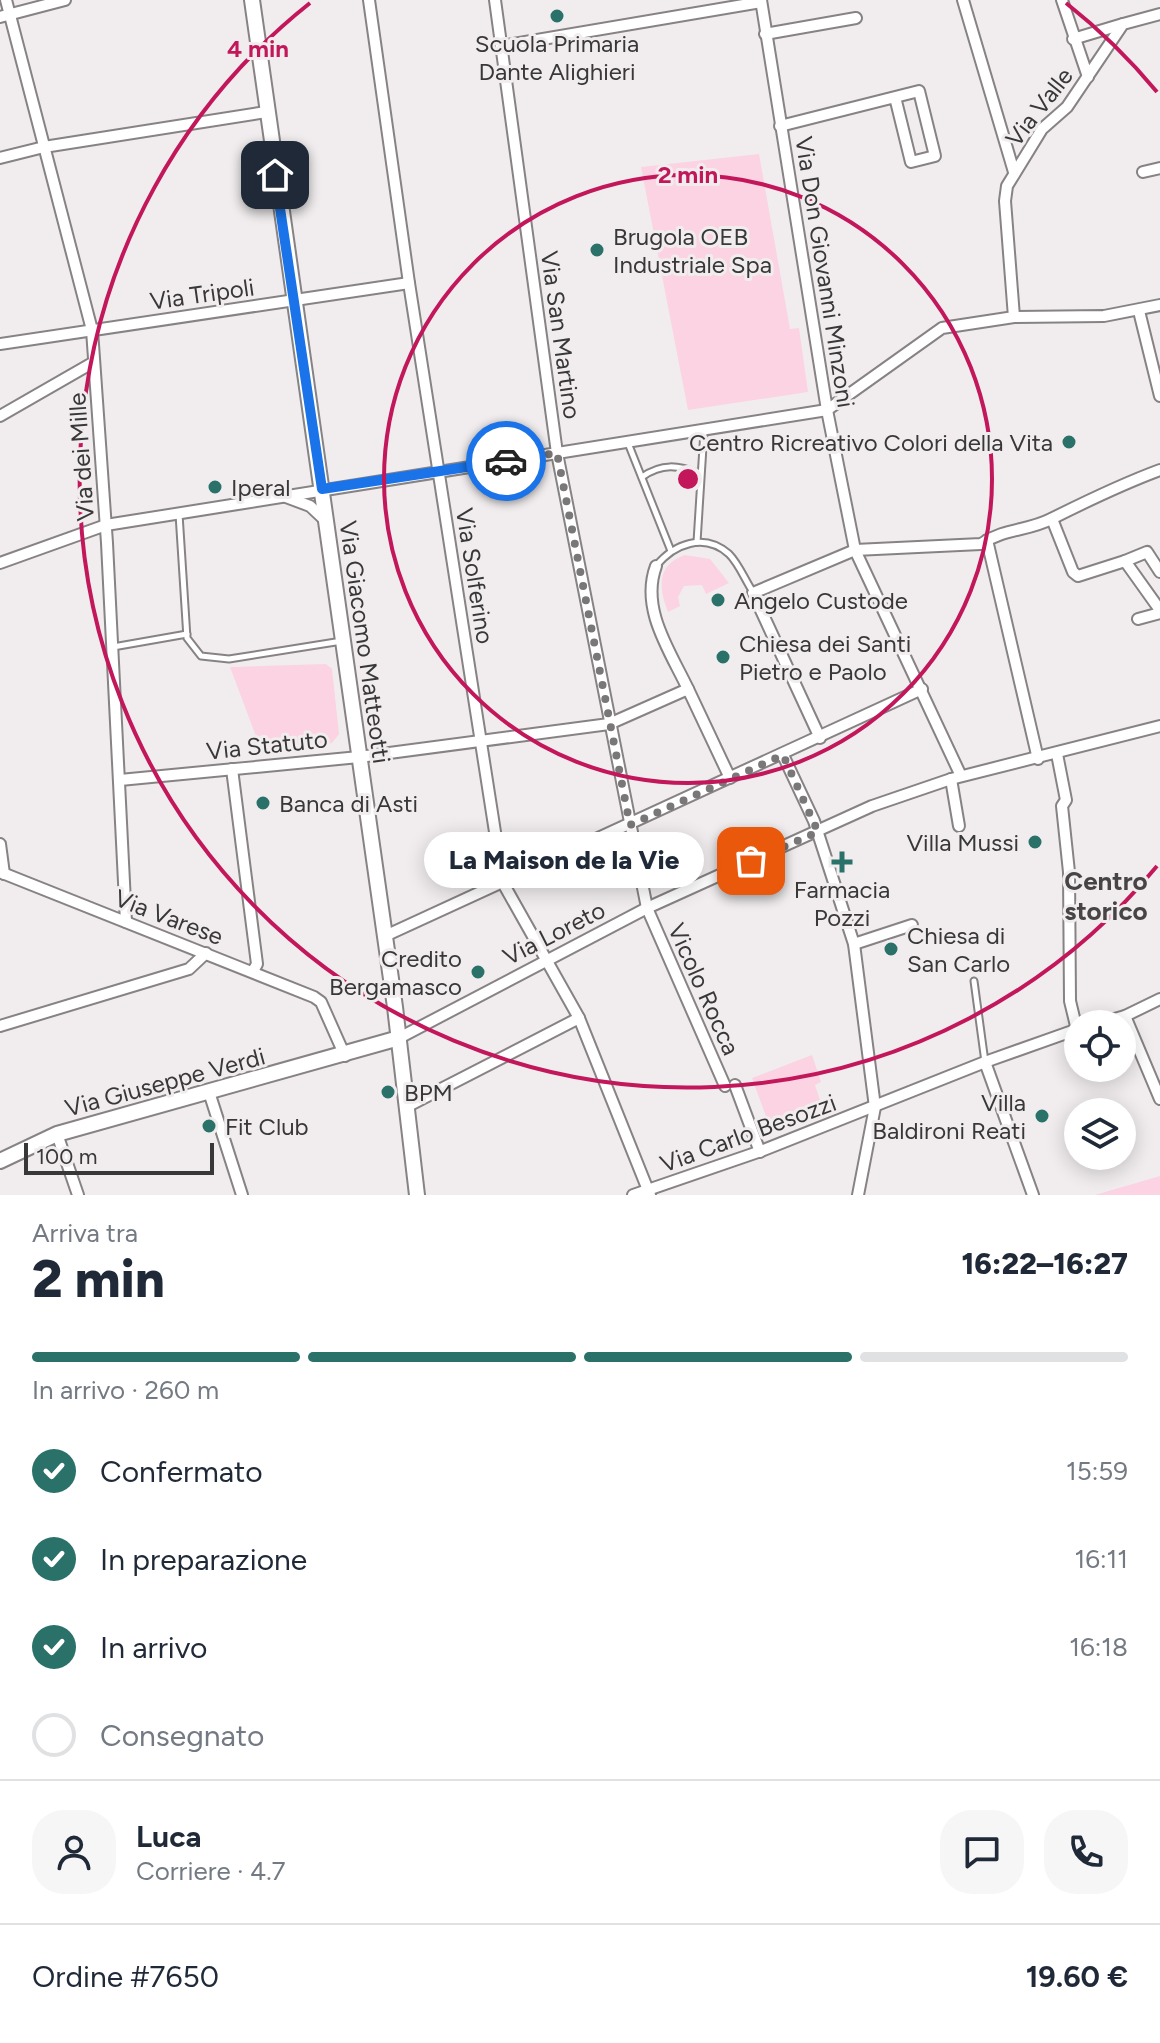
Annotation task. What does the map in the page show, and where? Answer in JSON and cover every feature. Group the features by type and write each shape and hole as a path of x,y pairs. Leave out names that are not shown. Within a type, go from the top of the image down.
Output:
{"street":[{"name":"Via dei Mille","path":"6,0 5,16 44,147 92,330 106,525 126,922"},
{"path":"5,16 65,0"},
{"name":"Via Giacomo Matteotti","path":"252,0 385,936 417,1195"},
{"name":"Via Solferino","path":"369,0 409,283 503,883 579,1018 649,1192"},
{"name":"Via San Martino","path":"495,0 557,453 647,908"},
{"path":"963,0 1014,172"},
{"path":"1062,0 1088,77"},
{"path":"501,46 761,1"},
{"name":"Via Don Giovanni Minzoni","path":"761,1 827,410 855,550 922,689 956,778 959,826"},
{"name":"Via Valle","path":"1073,39 1160,14"},
{"path":"765,34 856,18"},
{"name":"Via Valle","path":"1014,317 1005,201 1014,172 1042,129 1067,107 1123,24"},
{"path":"780,126 895,97 919,91 935,156 911,162 895,97"},
{"path":"0,158 44,147 266,112"},
{"path":"1143,172 1160,168"},
{"name":"Via Tripoli","path":"0,344 409,283"},
{"path":"0,563 106,525 827,410 942,328 1014,317 1104,316 1160,305"},
{"path":"1139,311 1160,396"},
{"path":"0,416 94,362"},
{"path":"820,738 753,593 855,550 971,546 994,534 1052,519 1061,511 1160,470"},
{"path":"280,496 305,503 326,521"},
{"path":"1052,519 1073,572 1078,576 1160,547"},
{"path":"987,540 1038,759"},
{"path":"1147,552 1160,572"},
{"path":"1125,561 1160,612 1138,619"},
{"path":"656,566 650,589 655,619 730,778"},
{"name":"Via Statuto","path":"120,780 359,757 609,724 688,689"},
{"path":"385,936 922,689"},
{"name":"Via Loreto","path":"399,1038 647,908 885,801 956,778 1160,726"},
{"path":"1057,754 1066,800 1063,812 1069,872 1072,1010"},
{"path":"783,755 818,832 854,944 875,1107 858,1195"},
{"path":"232,769 257,964 253,971"},
{"path":"0,844 2,873"},
{"name":"Via Varese","path":"2,873 253,971 321,1002 345,1056"},
{"name":"Vicolo Rocca","path":"647,908 760,1152"},
{"path":"854,944 912,925"},
{"path":"0,1026 189,969 206,953"},
{"path":"1136,1011 1160,999"},
{"path":"408,1106 579,1018"},
{"name":"Via Carlo Besozzi","path":"633,1195 760,1152 985,1062 1064,1035"},
{"name":"Via Giuseppe Verdi","path":"0,1161 57,1134 345,1056 399,1038"},
{"path":"1136,1044 1160,1099"},
{"path":"985,1062 1033,1195"},
{"path":"209,1092 242,1195"},
{"path":"57,1134 78,1195"}],"lane":[{"path":"697,542 704,430"},
{"path":"628,442 671,551"},
{"path":"642,477 653,469 669,466 701,474"},
{"path":"179,513 187,634 201,656 213,659 343,641"},
{"path":"656,566 671,551 697,542 728,553 753,593"},
{"path":"113,647 187,634"},
{"path":"974,981 985,1062"}],"shaded area":[{"path":"759,154 790,329 799,328 808,392 688,410 641,167"},
{"path":"685,555 710,559 729,583 706,594 702,585 684,586 678,597 680,606 668,612 662,578 669,565"},
{"path":"326,664 332,669 339,734 332,743 263,755 230,667"},
{"path":"812,1055 821,1082 815,1085 821,1103 768,1122 752,1078"},
{"path":"1160,1176 1160,1195 1095,1195"}],"way so far":[{"path":"506,461 557,453 630,825 783,755 818,832 751,861"}],"place":[{"name":"Scuola Primaria Dante Alighieri","path":"557,16"},
{"name":"Brugola OEB Industriale Spa","path":"597,250"},
{"name":"Centro Ricreativo Colori della Vita","path":"1069,442"},
{"name":"Iperal","path":"215,487"},
{"name":"Angelo Custode","path":"718,600"},
{"name":"Chiesa dei Santi Pietro e Paolo","path":"723,657"},
{"name":"Banca di Asti","path":"263,803"},
{"name":"Villa Mussi","path":"1035,842"},
{"name":"La Maison de la Vie","path":"751,861"},
{"name":"Farmacia Pozzi","path":"842,862"},
{"name":"Chiesa di San Carlo","path":"891,949"},
{"name":"Credito Bergamasco","path":"478,972"},
{"name":"BPM","path":"388,1092"},
{"name":"Villa Baldironi Reati","path":"1042,1116"},
{"name":"Fit Club","path":"209,1126"}],"district":[{"name":"Centro storico","path":"1106,896"}],"route":[{"path":"275,175 322,489 506,461"}]}
